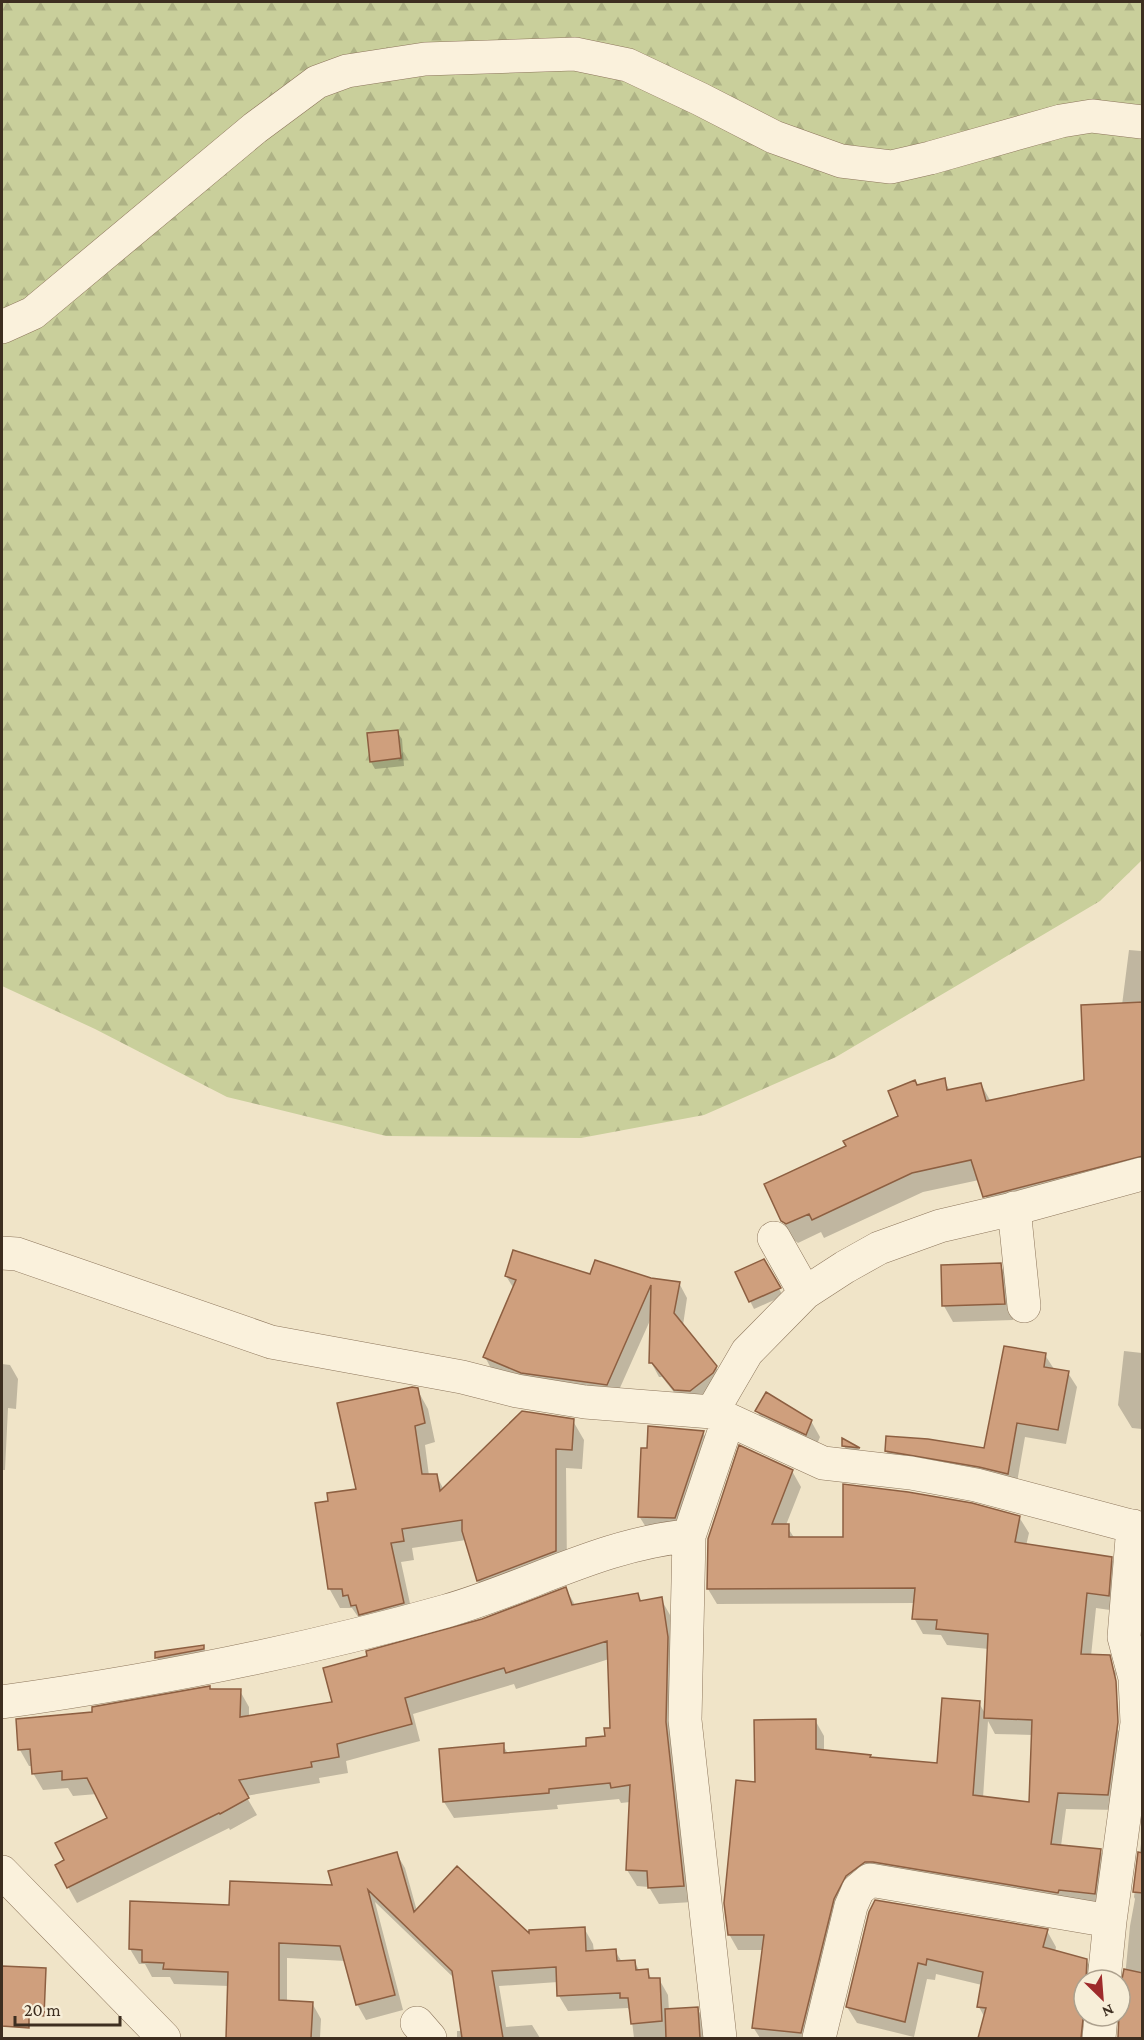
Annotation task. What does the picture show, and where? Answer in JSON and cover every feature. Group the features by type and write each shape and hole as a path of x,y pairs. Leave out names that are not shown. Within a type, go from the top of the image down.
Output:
{"street":[{"path":"2,327 33,313 255,128 317,82 347,71 425,59 575,54 628,65 774,137 841,161 891,167 1061,121 1092,116 1143,122"},
{"path":"720,2038 685,1720 689,1536 720,1416 747,1352 805,1293 879,1248 940,1226 1143,1174"},
{"path":"1014,1208 1024,1306"},
{"path":"774,1238 805,1293"},
{"path":"2,1253 17,1254 271,1342 462,1377 517,1391 585,1402 720,1416 823,1463 911,1473 976,1485 1138,1527 1124,1637 1135,1678 1137,1723 1105,1968"},
{"path":"2,1702 81,1691 311,1646 449,1610 578,1563 659,1538 689,1536"},
{"path":"2,1872 164,2038"},
{"path":"819,2038 851,1906 858,1890 870,1880 1110,1921"}],"green space":[{"path":"2,2 1142,2 1142,860 1100,901 836,1057 704,1115 581,1138 386,1136 227,1097 95,1029 2,986"}],"building":[{"path":"398,730 401,758 370,762 367,733"},
{"path":"1143,1002 1143,1156 983,1197 971,1160 912,1173 812,1220 809,1214 786,1224 781,1221 764,1184 846,1146 843,1141 898,1116 888,1091 915,1080 917,1085 945,1078 947,1090 981,1083 986,1101 1084,1080 1081,1005"},
{"path":"513,1250 590,1274 595,1260 651,1278 680,1282 674,1313 717,1366 713,1373 690,1391 674,1390 652,1363 649,1363 651,1285 607,1385 521,1373 483,1357 516,1280 505,1276"},
{"path":"764,1259 781,1288 749,1302 735,1272"},
{"path":"1001,1263 1005,1304 942,1306 941,1265"},
{"path":"1004,1346 1046,1353 1044,1367 1069,1371 1058,1430 1017,1423 1008,1474 885,1451 886,1436 928,1439 984,1448"},
{"path":"412,1387 418,1388 425,1423 415,1426 422,1474 437,1474 440,1491 522,1411 574,1419 572,1450 556,1449 556,1551 477,1581 462,1531 462,1520 402,1529 404,1541 391,1543 404,1603 359,1615 356,1605 351,1606 348,1595 343,1596 342,1589 328,1589 315,1503 328,1501 327,1493 356,1489 337,1403"},
{"path":"766,1392 812,1420 806,1435 755,1411"},
{"path":"648,1426 704,1431 675,1518 638,1517 641,1448 647,1448"},
{"path":"842,1438 860,1448 842,1446"},
{"path":"739,1445 793,1470 772,1524 789,1524 789,1537 843,1537 843,1484 972,1503 1020,1516 1015,1542 1112,1557 1109,1596 1087,1593 1081,1654 1110,1655 1116,1681 1118,1722 1108,1795 1058,1793 1051,1844 1101,1849 1095,1894 1059,1890 1058,1893 865,1862 846,1876 834,1899 801,2033 752,2028 764,1935 728,1935 724,1903 736,1780 755,1782 754,1720 816,1719 816,1749 937,1763 942,1698 980,1701 973,1795 1029,1802 1032,1720 984,1718 988,1634 936,1629 937,1620 912,1619 915,1588 707,1589 708,1539"},
{"path":"566,1587 572,1605 638,1593 640,1601 662,1597 668,1637 666,1722 684,1886 648,1888 647,1871 626,1870 630,1785 611,1788 610,1783 549,1789 549,1793 443,1802 439,1749 504,1743 504,1753 586,1746 586,1738 605,1736 604,1728 610,1728 607,1641 506,1673 504,1668 405,1698 412,1724 337,1744 339,1757 311,1762 312,1767 239,1780 249,1798 67,1888 55,1865 64,1860 55,1843 107,1818 87,1778 62,1780 62,1771 32,1774 30,1749 18,1750 16,1719 92,1712 92,1707 210,1686 210,1689 241,1689 240,1717 332,1702 323,1668 367,1656 366,1651 482,1619"},
{"path":"204,1645 204,1649 155,1658 155,1652"},
{"path":"397,1852 414,1912 457,1866 529,1933 529,1930 585,1927 586,1951 616,1949 617,1961 635,1960 636,1970 648,1969 649,1978 660,1978 662,2021 631,2024 628,1998 620,1998 620,1993 557,1996 556,1967 492,1971 503,2038 462,2038 452,1971 368,1890 395,1995 356,2005 340,1946 279,1943 279,2000 313,2002 311,2038 226,2038 228,1972 163,1969 164,1963 142,1962 142,1950 129,1949 130,1901 229,1905 230,1881 332,1885 328,1871"},
{"path":"1138,1852 1143,1853 1143,1893 1133,1892"},
{"path":"875,1900 1048,1929 1043,1947 1087,1959 1087,1968 1072,1968 1072,2028 1082,2028 1081,2038 978,2038 986,2008 977,2007 983,1972 927,1959 926,1965 918,1963 905,2022 846,2007 869,1912"},
{"path":"2,1966 46,1968 44,2016 29,2015 29,2028 2,2026"},
{"path":"1132,1971 1143,1973 1143,2038 1118,2038 1118,2028 1132,2028"},
{"path":"698,2007 700,2038 666,2038 665,2009"}]}
